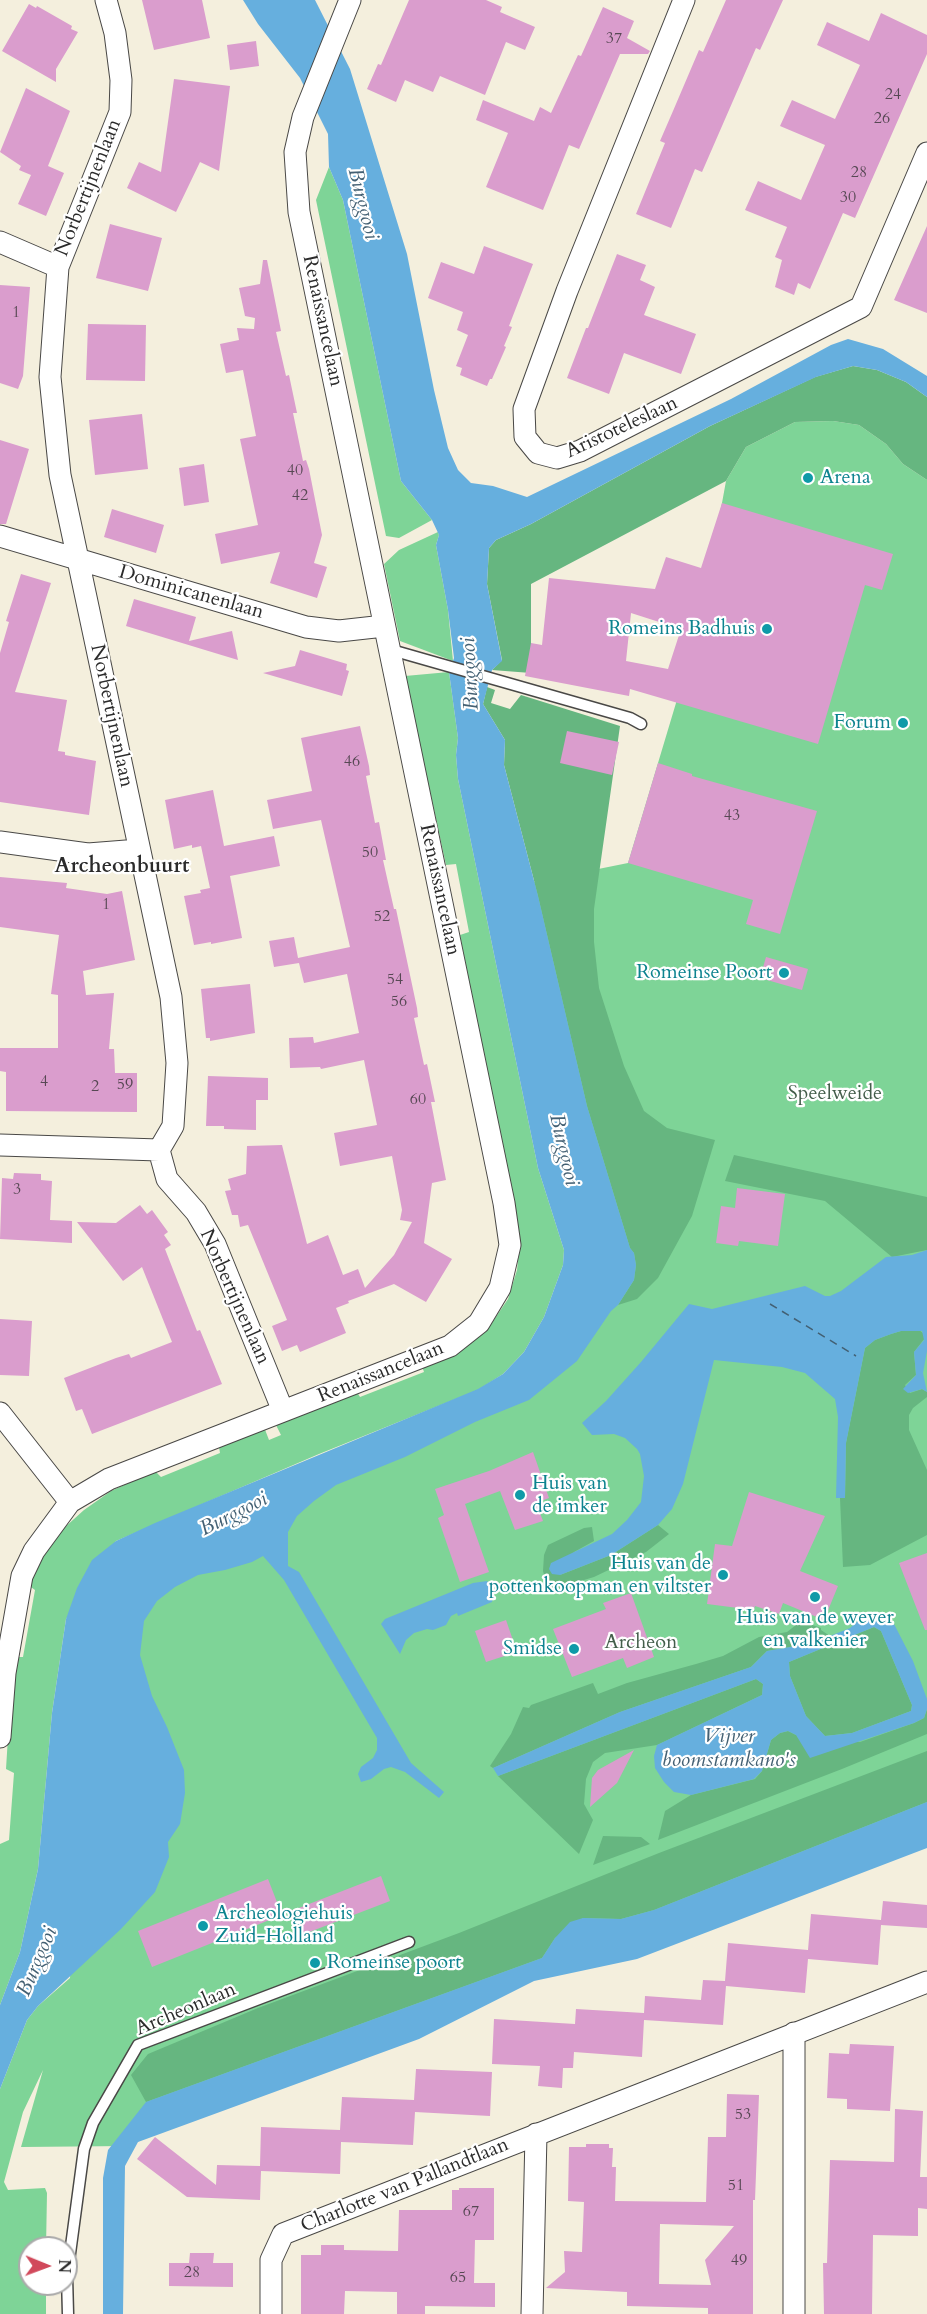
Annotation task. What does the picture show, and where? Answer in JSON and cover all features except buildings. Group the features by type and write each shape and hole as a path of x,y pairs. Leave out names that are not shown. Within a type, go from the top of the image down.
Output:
{"street":[{"name":"Norbertijnenlaan","path":"106,0 115,33 121,80 120,112 57,267 50,377 60,475 76,559 171,996 177,1063 173,1126 159,1150 167,1179 196,1212 215,1244 283,1411"},
{"name":"Aristoteleslaan","path":"684,0 567,291 524,409 525,437 538,453 557,458 580,451 861,307 927,153"},
{"name":"Renaissancelaan","path":"0,1737 2,1673 22,1576 34,1551 70,1502 108,1479 450,1346 478,1323 500,1288 510,1245 504,1203 299,212 295,152 303,117 348,5"},
{"path":"0,242 57,267"},
{"name":"Dominicanenlaan","path":"0,536 306,627 339,631 384,626"},
{"path":"0,842 88,854 139,850"},
{"path":"0,1145 159,1150"},
{"path":"0,1413 70,1502"},
{"name":"Charlotte van Pallandtlaan","path":"271,2314 271,2260 283,2234 927,1982"},
{"path":"794,2033 794,2314"},
{"name":"Charlotte van Pallandtlaan","path":"532,2314 536,2134"}],"lane":[{"path":"388,649 630,718 641,724"},
{"name":"Archeonlaan","path":"68,2314 67,2276 84,2149 93,2123 138,2045 409,1942"}],"green space":[{"path":"329,167 343,200 401,481 432,520 399,538 386,536 316,200"},
{"path":"853,366 877,370 906,382 927,397 927,480 903,464 886,444 859,425 833,421 795,422 746,447 726,481 531,584 531,673 492,670 502,660 487,584 489,548 496,540 531,524 710,426 815,377"},
{"name":"Archeon","path":"833,421 859,425 886,444 903,464 927,480 927,1833 577,1960 127,2146 21,2147 43,2070 23,2112 4,2182 8,2190 45,2188 47,2193 46,2236 18,2236 18,2296 46,2296 46,2314 0,2314 0,2089 27,2020 38,2006 70,1978 86,1589 509,1395 586,1331 514,886 628,863 676,703 726,481 746,447 795,422"},
{"path":"438,532 436,545 448,610 453,661 400,641 384,564 399,550"},
{"path":"449,672 458,738 456,755 458,779 538,1168 564,1250 563,1265 544,1317 524,1352 503,1374 478,1390 319,1454 116,1541 66,1619 52,1713 38,1869 20,1952 0,2005 0,1844 9,1840 14,1773 6,1769 10,1705 17,1657 23,1657 35,1590 28,1585 37,1564 64,1528 111,1491 155,1471 161,1477 220,1453 219,1447 264,1427 269,1440 281,1435 275,1423 357,1392 360,1397 424,1372 422,1366 489,1327 508,1299 517,1270 520,1241 460,935 469,932 456,864 446,865 405,676"},
{"path":"487,687 495,690 491,703 510,709 521,695 620,726 594,909 594,942 599,988 624,1066 644,1111 667,1128 715,1140 692,1216 658,1278 637,1299 618,1305 634,1280 636,1265 634,1253 630,1248 587,1106 538,896 504,765 505,740 483,704"},
{"path":"734,1155 927,1197 927,1250 892,1257 825,1201 725,1181"},
{"path":"919,1330 925,1338 914,1352 916,1375 905,1385 910,1393 922,1389 927,1392 927,1397 913,1408 909,1415 909,1430 927,1470 927,1535 870,1565 843,1567 840,1498 845,1498 846,1443 865,1348 875,1340 891,1334"},
{"path":"658,1525 669,1534 646,1552 594,1577 554,1589 546,1583 543,1571 544,1555 548,1545 584,1528 592,1527 594,1541 574,1552 560,1575 611,1555"},
{"path":"801,1621 821,1628 830,1636 796,1646 767,1651 751,1667 620,1712 493,1768 490,1766 511,1734 523,1707 529,1708 531,1705 593,1683 598,1694 627,1683 723,1656 759,1637 787,1632"},
{"path":"874,1627 881,1631 912,1705 911,1711 852,1733 825,1736 806,1716 790,1676 789,1662"},
{"path":"756,1679 763,1684 762,1695 657,1745 605,1753 593,1762 586,1779 584,1804 593,1820 579,1854 498,1776"},
{"path":"927,1709 927,1734 658,1840 665,1811 691,1795 755,1779 762,1771 771,1740 780,1733 788,1731 796,1735 860,1742 914,1723 924,1718"},
{"path":"927,1751 927,1802 654,1910 621,1919 583,1918 555,1938 542,1958 146,2102 131,2075 148,2054 258,2008 459,1933 659,1853"},
{"path":"603,1836 641,1837 650,1844 593,1865"}],"water":[{"name":"Burggooi","path":"243,0 315,0 350,69 407,254 448,448 458,470 471,483 493,486 527,497 731,399 831,345 848,339 883,349 927,376 927,397 906,382 877,370 853,366 816,377 710,426 531,524 496,540 489,548 487,584 502,661 492,670 483,704 505,740 504,765 538,896 587,1106 630,1248 634,1253 636,1265 634,1280 577,1361 529,1400 475,1422 405,1457 336,1485 297,1516 288,1532 288,1566 299,1572 411,1763 444,1792 439,1798 405,1772 391,1767 361,1782 358,1774 361,1767 373,1758 377,1750 377,1738 284,1580 263,1556 252,1562 225,1570 198,1575 175,1587 157,1601 144,1621 140,1655 152,1696 184,1770 185,1793 180,1824 168,1842 169,1857 155,1892 121,1929 38,2006 27,2020 0,2089 0,2005 20,1952 38,1869 52,1713 66,1619 77,1588 92,1560 116,1541 155,1523 478,1389 503,1374 524,1352 544,1317 563,1265 564,1250 538,1168 458,779 456,755 458,738 449,672 454,658 436,545 439,535 432,520 401,481 343,200 329,167 328,134 300,78 258,24"},
{"path":"927,1250 927,1351 923,1373 927,1392 922,1389 908,1393 903,1389 916,1375 914,1352 924,1340 922,1331 901,1331 875,1340 865,1348 846,1443 845,1498 836,1498 838,1417 835,1399 805,1373 782,1367 714,1360 683,1484 672,1509 658,1525 611,1555 560,1575 552,1574 549,1569 551,1563 612,1534 641,1502 644,1476 637,1449 625,1438 614,1434 592,1435 582,1423 606,1401 689,1304 712,1309 805,1286 825,1296 830,1296 841,1291 886,1257 912,1255"},
{"path":"487,1581 494,1590 492,1602 458,1616 457,1613 451,1616 446,1625 414,1633 406,1640 400,1654 381,1624 385,1619 473,1583"},
{"name":"Vijver boomstamkano's","path":"870,1615 884,1615 894,1624 913,1661 927,1699 924,1718 810,1758 796,1735 788,1731 780,1733 771,1740 762,1771 754,1779 691,1795 674,1792 655,1768 654,1756 657,1745 762,1695 763,1684 756,1679 498,1776 493,1768 620,1712 751,1667 767,1651 796,1646 850,1628 861,1618","holes":["874,1627 881,1631 912,1705 911,1711 852,1733 825,1736 806,1716 790,1676 789,1662"]},
{"path":"927,1802 927,1848 637,1959 534,1981 419,2039 138,2142 125,2166 123,2314 103,2314 103,2178 108,2150 146,2102 542,1958 555,1938 570,1922 583,1918 621,1919 654,1910"}],"ferry route":[{"path":"770,1304 856,1356"}],"place":[{"name":"Arena","path":"808,478"},
{"name":"Romeins Badhuis","path":"767,629"},
{"name":"Forum","path":"903,723"},
{"name":"Romeinse Poort","path":"784,973"},
{"name":"Huis van de imker","path":"520,1495"},
{"name":"Huis van de pottenkoopman en viltster","path":"723,1575"},
{"name":"Huis van de wever en valkenier","path":"815,1597"},
{"name":"Smidse","path":"574,1649"},
{"name":"Archeologiehuis Zuid-Holland","path":"203,1926"},
{"name":"Romeinse poort","path":"315,1963"}],"district":[{"name":"Archeonbuurt","path":"122,867"}],"park label":[{"name":"Speelweide","path":"835,1094"}]}
